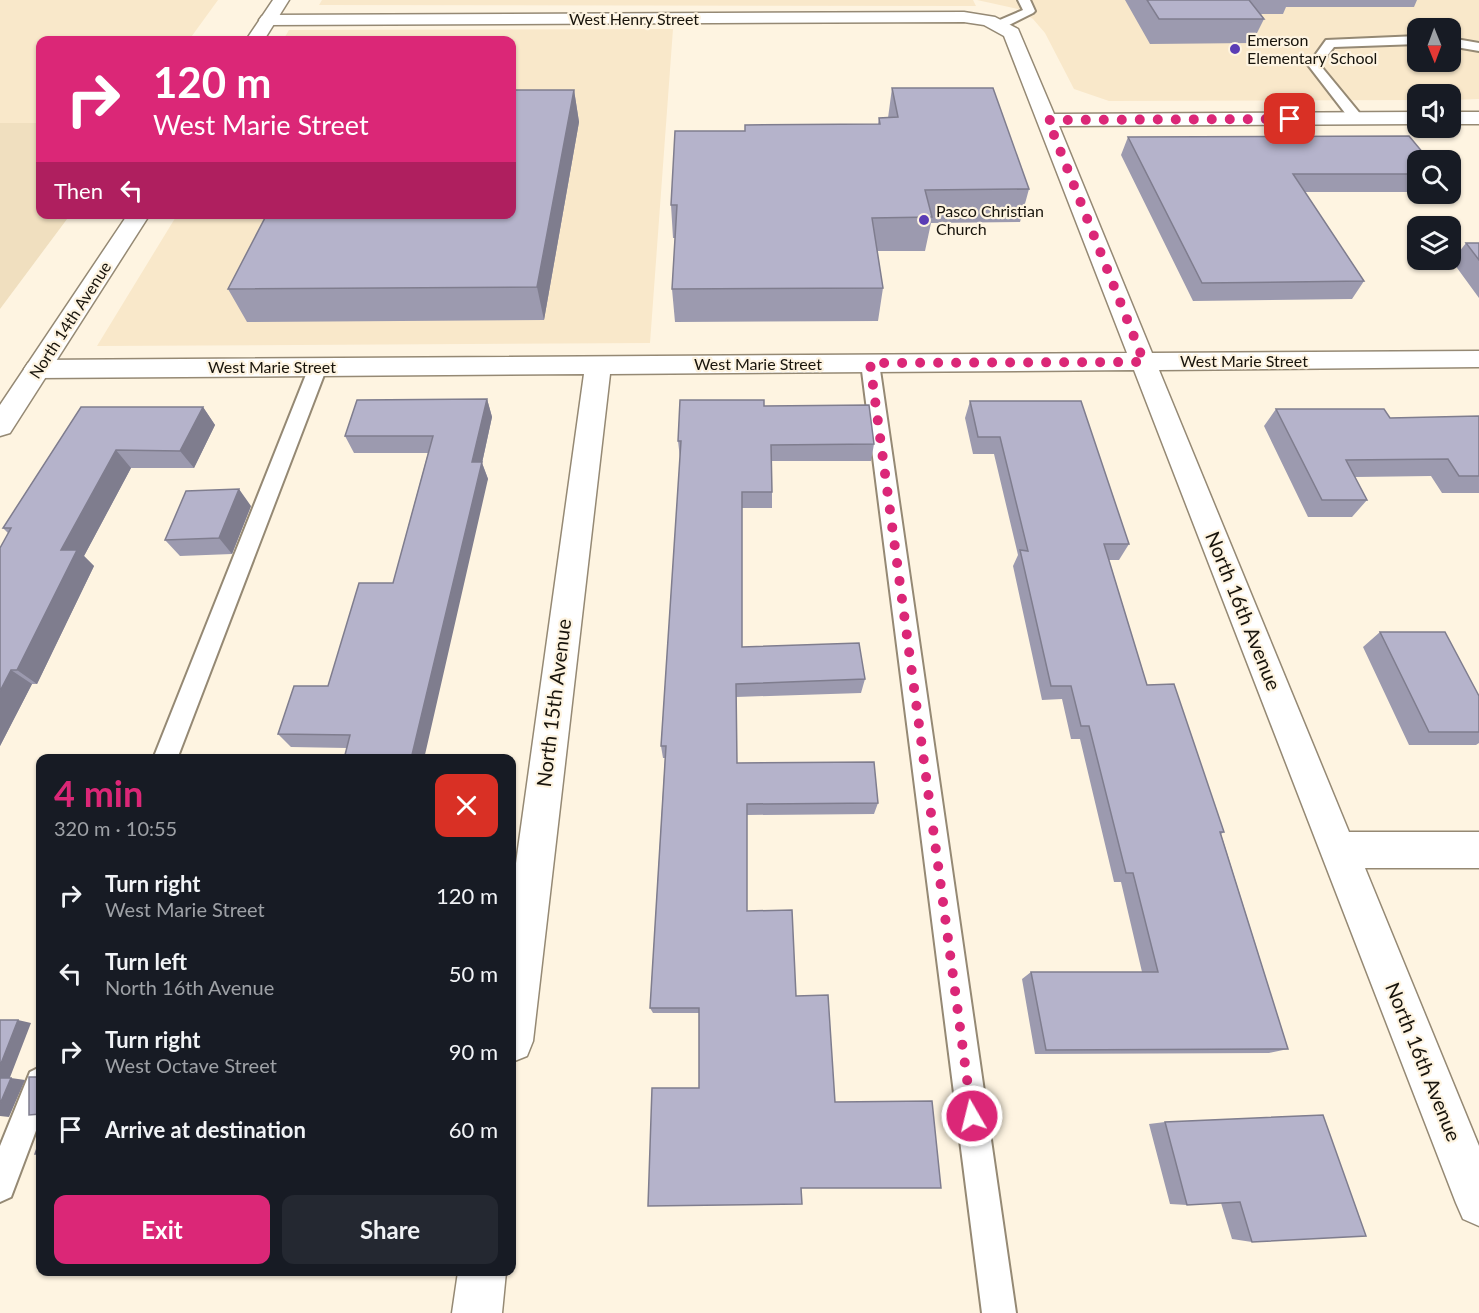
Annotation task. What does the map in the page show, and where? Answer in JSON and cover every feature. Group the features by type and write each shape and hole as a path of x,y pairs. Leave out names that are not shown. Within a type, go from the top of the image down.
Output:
{"street":[{"path":"258,36 281,0"},
{"name":"West Henry Street","path":"268,20 964,17 999,25"},
{"name":"North 16th Avenue","path":"999,25 1015,38 1479,1203"},
{"path":"1048,120 1407,118"},
{"path":"1461,118 1479,118"},
{"name":"North 14th Avenue","path":"0,426 137,219"},
{"name":"West Marie Street","path":"37,369 1479,359"},
{"name":"North 15th Avenue","path":"516,1009 597,365"},
{"path":"1339,850 1479,850"},
{"path":"477,1313 482,1276"}],"lane":[{"path":"999,25 1029,11 1024,0"},
{"path":"1357,118 1314,65 1330,43 1407,40"},
{"path":"1461,44 1479,47"},
{"path":"870,363 999,1313"},
{"path":"167,754 318,367"},
{"path":"0,1186 36,1092"}],"shaded area":[{"path":"0,0 218,0 192,36 36,36 38,219 0,301"},
{"path":"322,0 973,0 976,6 319,5"},
{"name":"Emerson Elementary School","path":"977,0 1479,0 1479,99 1461,100 1461,84 1407,84 1407,100 1109,101 1074,89 1045,33 1033,19 1018,9"},
{"path":"673,29 650,343 97,346 175,219 516,219 516,36 285,36 289,30"},
{"path":"0,123 36,123 36,219 67,219 0,309"}],"building":[{"path":"1147,0 1249,0 1264,19 1159,19"},
{"name":"Pasco Christian Church","path":"892,88 993,88 1029,189 925,190 932,217 872,218 883,288 672,289 677,205 671,205 675,131 745,131 745,125 880,124 879,118 898,117"},
{"path":"516,90 574,90 537,287 228,289 264,219 516,219"},
{"path":"1407,136 1421,150 1407,150 1407,174 1293,174 1364,281 1202,283 1128,137"},
{"path":"1466,243 1479,243 1479,260"},
{"path":"487,399 472,462 482,462 412,754 345,754 350,735 278,734 294,686 328,686 359,583 393,583 433,436 345,436 357,400"},
{"path":"680,400 764,400 764,406 869,405 874,444 771,445 772,492 742,492 742,647 859,643 865,679 736,684 737,763 874,762 878,803 747,804 747,911 792,910 796,996 828,995 835,1102 932,1101 941,1188 801,1188 802,1204 648,1206 652,1088 699,1088 699,1008 650,1008 666,746 661,746 681,441 678,441"},
{"path":"970,401 1081,401 1129,544 1104,544 1147,685 1174,684 1224,832 1220,832 1288,1049 1046,1050 1031,972 1158,972 1133,873 1126,873 1089,726 1081,726 1071,686 1051,686 1020,550 1028,551 1000,437 978,437"},
{"path":"81,407 203,407 180,451 116,450 61,550 77,550 17,670 11,670 0,691 0,548 11,528 3,528"},
{"path":"1276,409 1384,409 1390,418 1479,416 1479,476 1459,476 1448,459 1346,460 1367,500 1322,500"},
{"path":"239,489 219,538 165,540 186,491"},
{"path":"1380,632 1445,632 1479,696 1479,732 1429,732"},
{"path":"0,1020 18,1020 0,1066"},
{"path":"29,1077 36,1077 36,1114 29,1115"},
{"path":"0,1078 11,1078 0,1104"},
{"path":"1323,1115 1366,1236 1252,1242 1240,1202 1187,1205 1165,1122"}],"place":[{"name":"Emerson Elementary School","path":"1235,49"},
{"name":"Pasco Christian Church","path":"924,220"}],"route":[{"path":"972,1116 870,363 1144,362 1048,120 1290,119"}]}
